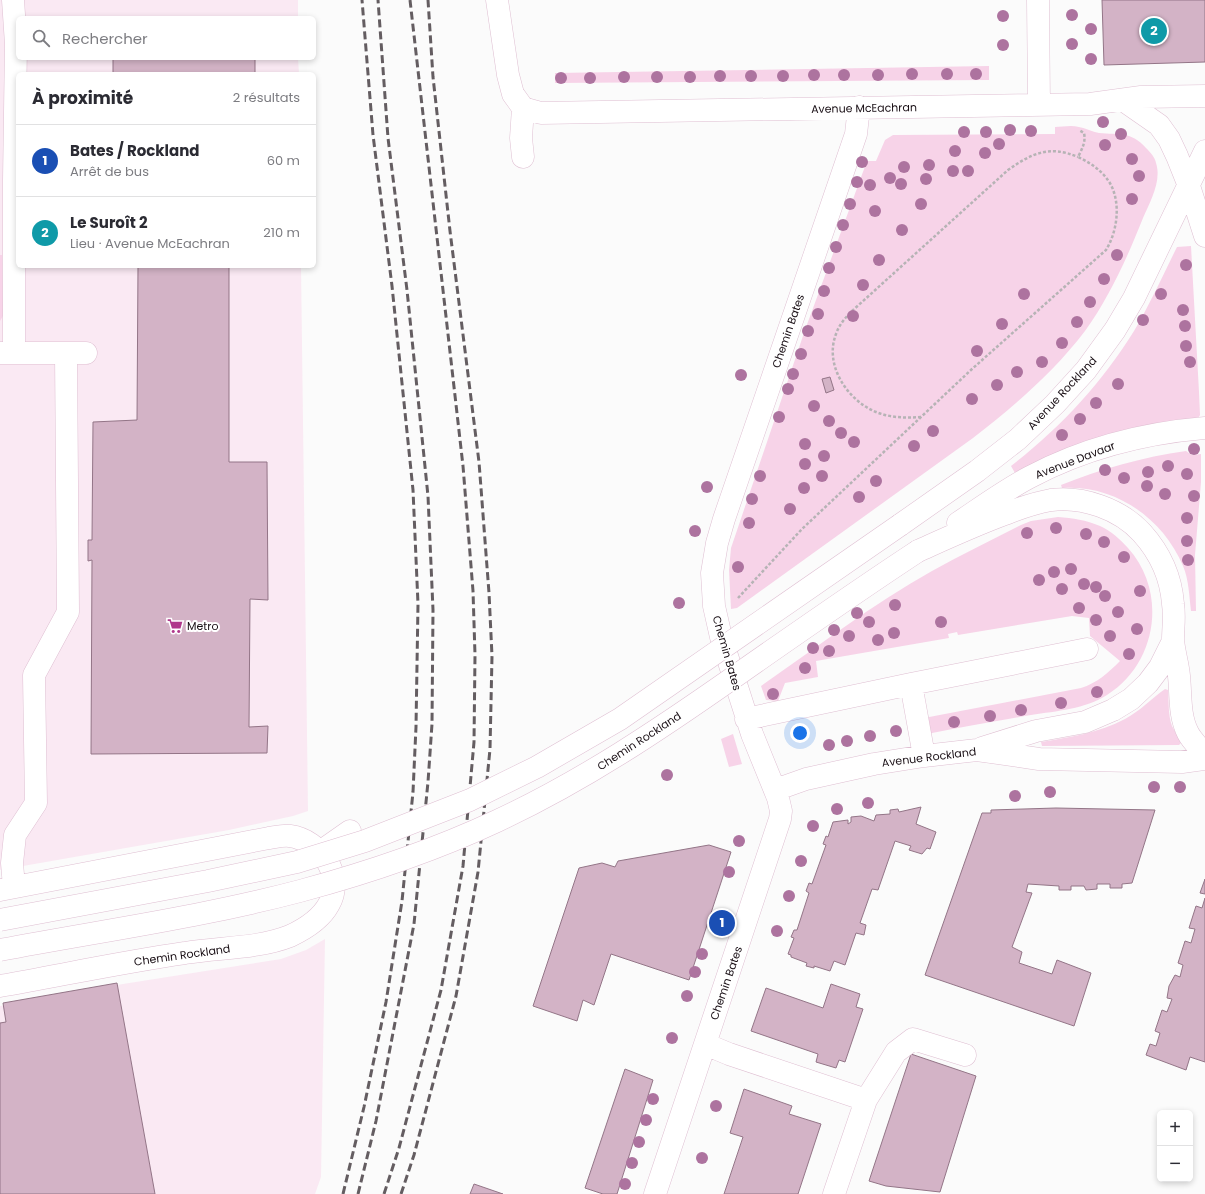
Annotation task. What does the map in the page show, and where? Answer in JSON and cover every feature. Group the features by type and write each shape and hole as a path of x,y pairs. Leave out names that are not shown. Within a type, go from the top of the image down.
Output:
{"street":[{"path":"7,888 12,863 15,835 36,804 34,675 68,612 76,353 7,353 14,180 16,44 13,0"},
{"path":"497,0 510,85 513,94 523,108 521,138 523,157"},
{"path":"1038,0 1039,105"},
{"name":"Avenue McEachran","path":"523,108 536,112 550,113 1039,105 1090,104 1157,96 1205,96"},
{"path":"1123,100 1153,120 1165,132 1177,156 1189,186 1205,236"},
{"name":"Chemin Bates","path":"655,1194 779,826 781,811 775,790 746,719 717,621 713,595 712,573 717,543 726,512 856,134 859,107"},
{"name":"Avenue Rockland","path":"0,920 208,881 297,862 359,843 409,825 470,800 537,767 625,716 978,471 1018,439 1055,404 1086,370 1115,330 1134,298 1205,151"},
{"name":"Avenue Davaar","path":"918,551 1005,491 1031,476 1064,461 1135,439 1174,431 1205,428"},
{"path":"918,551 977,525 1051,500 1071,500 1102,507 1122,517 1137,528 1150,542 1161,560 1168,577 1172,595 1174,619 1173,642 1179,674 1182,716 1188,733 1205,754"},
{"name":"Chemin Rockland","path":"0,950 206,912 298,892 402,859 495,822 568,784 621,753 682,713 918,551"},
{"path":"977,750 1036,731 1085,722 1113,710 1131,699 1148,683 1160,667 1173,642"},
{"path":"746,719 1087,649"},
{"path":"911,684 924,756"},
{"name":"Avenue Rockland","path":"775,790 795,782 818,776 901,759 977,750 1039,759 1182,762 1205,759"},
{"path":"320,852 350,831"},
{"name":"Chemin Rockland","path":"0,986 184,953 271,942 291,935 304,928 321,915 331,899 334,887 332,871 326,858 320,852 309,843 301,839 290,836 282,836 7,888"},
{"path":"834,1194 866,1100 896,1052 913,1039 965,1055"},
{"path":"705,1044 729,1054 866,1100"}],"path":[{"path":"1078,157 1084,144 1085,137 1084,133 1079,130"},
{"path":"737,600 802,529 921,417 972,369 1106,250 1111,242 1116,226 1114,194 1111,185 1095,166 1078,157 1058,150 1050,150 1033,155 1008,170 852,311 841,325 835,339 834,362 839,378 852,396 866,407 885,414 904,418 921,417"}],"shaded area":[{"path":"0,0 298,0 298,16 16,16 16,60 298,60 299,72 16,72 16,268 301,268 308,811 293,816 229,830 0,870"},
{"path":"989,66 989,80 555,83 555,73"},
{"path":"1076,126 1099,133 1130,136 1151,153 1157,170 1156,184 1152,198 1110,291 1094,318 1060,361 1018,401 988,426 737,608 731,609 729,570 731,548 805,330 867,161 876,161 885,140 893,135 1055,134 1055,127"},
{"path":"1191,246 1199,417 1015,473 1011,466 1063,421 1108,369 1134,331 1146,310 1177,247"},
{"path":"0,255 2,255 3,316 0,321"},
{"path":"1186,451 1192,455 1201,454 1201,482 1195,555 1196,611 1191,611 1188,582 1183,566 1163,533 1150,519 1118,498 1081,488 1062,488 1061,485 1122,464"},
{"path":"1058,517 1090,522 1104,528 1119,538 1141,566 1149,585 1152,606 1151,626 1146,646 1137,665 1124,682 1107,695 1098,700 1070,709 927,734 924,718 1081,688 1107,673 1120,661 1090,636 1089,618 1072,616 958,635 957,632 948,634 949,638 816,661 818,677 785,683 778,701 766,700 761,686 888,597 965,553 1021,525 1031,521"},
{"path":"1165,689 1168,690 1170,717 1172,726 1181,743 1179,745 1042,746 1041,742 1084,734 1115,724 1136,712"},
{"path":"733,734 742,764 729,767 721,739"},
{"path":"325,939 321,1177 315,1194 0,1194 0,1006 123,984 281,959 306,950"}],"building":[{"path":"1102,0 1205,0 1205,62 1104,65"},
{"path":"113,60 255,60 255,72 113,72"},
{"path":"138,268 229,268 229,462 267,462 268,600 250,599 249,727 268,726 267,753 91,754 92,560 88,561 88,540 92,540 93,422 137,420"},
{"path":"830,377 834,390 826,393 822,379"},
{"path":"921,807 916,824 936,832 930,849 927,848 922,854 909,850 911,846 895,841 878,890 872,889 860,923 866,925 864,935 856,933 845,965 834,961 830,971 814,966 814,968 806,966 807,963 791,957 791,955 788,954 794,938 791,937 794,930 797,930 809,893 806,891 809,883 812,884 826,845 823,844 826,836 828,837 833,822 848,820 848,824 851,822 851,817 861,816 874,821 876,815 890,814 890,810 898,809 899,812"},
{"path":"1056,808 1155,810 1132,883 1122,884 1122,888 1110,888 1110,884 1097,884 1097,889 1086,890 1084,886 1071,886 1071,890 1059,890 1059,886 1028,884 1026,892 1032,893 1012,947 1022,952 1019,963 1052,974 1057,960 1091,973 1074,1026 925,975 982,813 991,813 991,810"},
{"path":"709,845 731,852 689,980 611,954 594,1005 583,1000 577,1021 533,1006 579,868 602,863 615,867 618,861"},
{"path":"1205,879 1205,894 1200,893"},
{"path":"1205,898 1205,1062 1190,1057 1186,1070 1146,1055 1150,1044 1156,1046 1160,1033 1155,1031 1162,1010 1167,1012 1172,999 1167,998 1169,986 1175,975 1180,977 1183,965 1178,963 1185,941 1191,943 1195,929 1189,928 1196,906 1202,908"},
{"path":"117,983 155,1194 0,1194 0,1023 6,1022 3,1003"},
{"path":"831,984 860,994 856,1007 863,1009 845,1062 839,1060 836,1068 816,1062 818,1054 751,1031 766,988 823,1008"},
{"path":"911,1054 976,1076 940,1192 886,1186 869,1181"},
{"path":"625,1069 653,1080 617,1194 603,1194 585,1188"},
{"path":"744,1089 792,1106 789,1114 821,1124 798,1194 724,1194 743,1137 730,1133"},
{"path":"474,1184 503,1194 470,1194"}],"railway":[{"path":"343,1194 364,1107 386,1002 402,901 413,792 416,727 418,604 413,490 392,286 373,135 362,0"},
{"path":"358,1194 376,1121 414,924 428,782 432,724 433,610 428,496 407,290 388,138 378,0"},
{"path":"384,1194 399,1148 441,990 463,866 474,742 475,655 473,591 463,466 410,0"},
{"path":"401,1194 414,1155 456,996 478,872 490,749 492,656 489,593 479,462 450,231 433,77 428,0"}],"place":[{"name":"Le Suroît 2","path":"1154,31"},
{"name":"Metro","path":"175,626"},
{"name":"Bates / Rockland","path":"722,923"}]}
